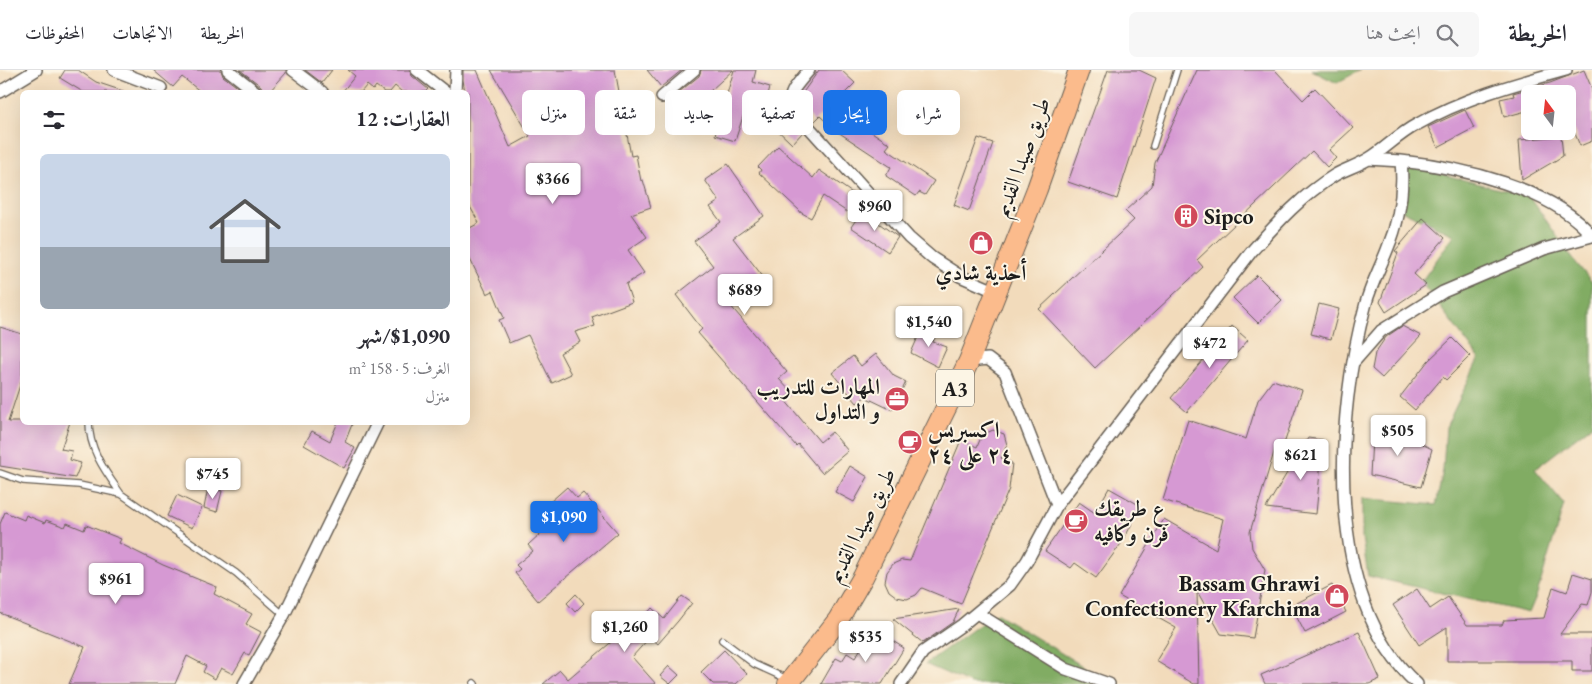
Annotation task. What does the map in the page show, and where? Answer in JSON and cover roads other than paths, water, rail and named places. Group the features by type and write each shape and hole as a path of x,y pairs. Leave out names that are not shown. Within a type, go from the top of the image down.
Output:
{"highway":[{"name":"طريق صيدا القديم","path":"790,682 838,620 863,577 969,360 1037,189 1078,70"}],"street":[{"path":"0,92 36,70"},
{"path":"114,70 161,88"},
{"path":"228,70 253,90"},
{"path":"292,70 319,90"},
{"path":"417,70 442,90"},
{"path":"455,90 456,70"},
{"path":"662,97 694,70"},
{"path":"809,70 794,89 790,100 791,107 909,238 932,258 960,276 997,292"},
{"path":"901,684 923,652 995,600 1016,577 1027,561 1057,504 1251,252 1281,218 1307,195 1336,175 1368,160 1414,126 1447,108 1471,98 1566,70"},
{"path":"1352,364 1381,331 1443,292 1544,249 1592,236 1577,219 1543,197 1450,169 1400,161 1368,160"},
{"path":"1400,161 1402,182 1400,209 1389,248 1368,296 1352,364 1347,410 1344,483 1347,539 1356,578 1384,646 1417,684"},
{"path":"969,360 988,359 1005,372 1057,504"},
{"path":"244,684 284,615 377,425"},
{"path":"978,613 1066,669 1110,684"}],"lane":[{"path":"1153,146 1177,70"},
{"path":"90,425 92,445 102,467 120,494"},
{"path":"0,473 23,482 79,485 120,494 236,573 284,615"},
{"path":"722,640 754,664 790,682"}],"place":[{"name":"Sipco","path":"1186,216"},
{"name":"أحذية شادي","path":"981,243"},
{"name":"المهارات للتدريب و التداول","path":"897,399"},
{"name":"اكسبريس ٢٤ على ٢٤","path":"910,442"},
{"name":"ع طريقك فرن وكافيه","path":"1076,521"},
{"name":"Bassam Ghrawi Confectionery Kfarchima","path":"1337,596"}]}
